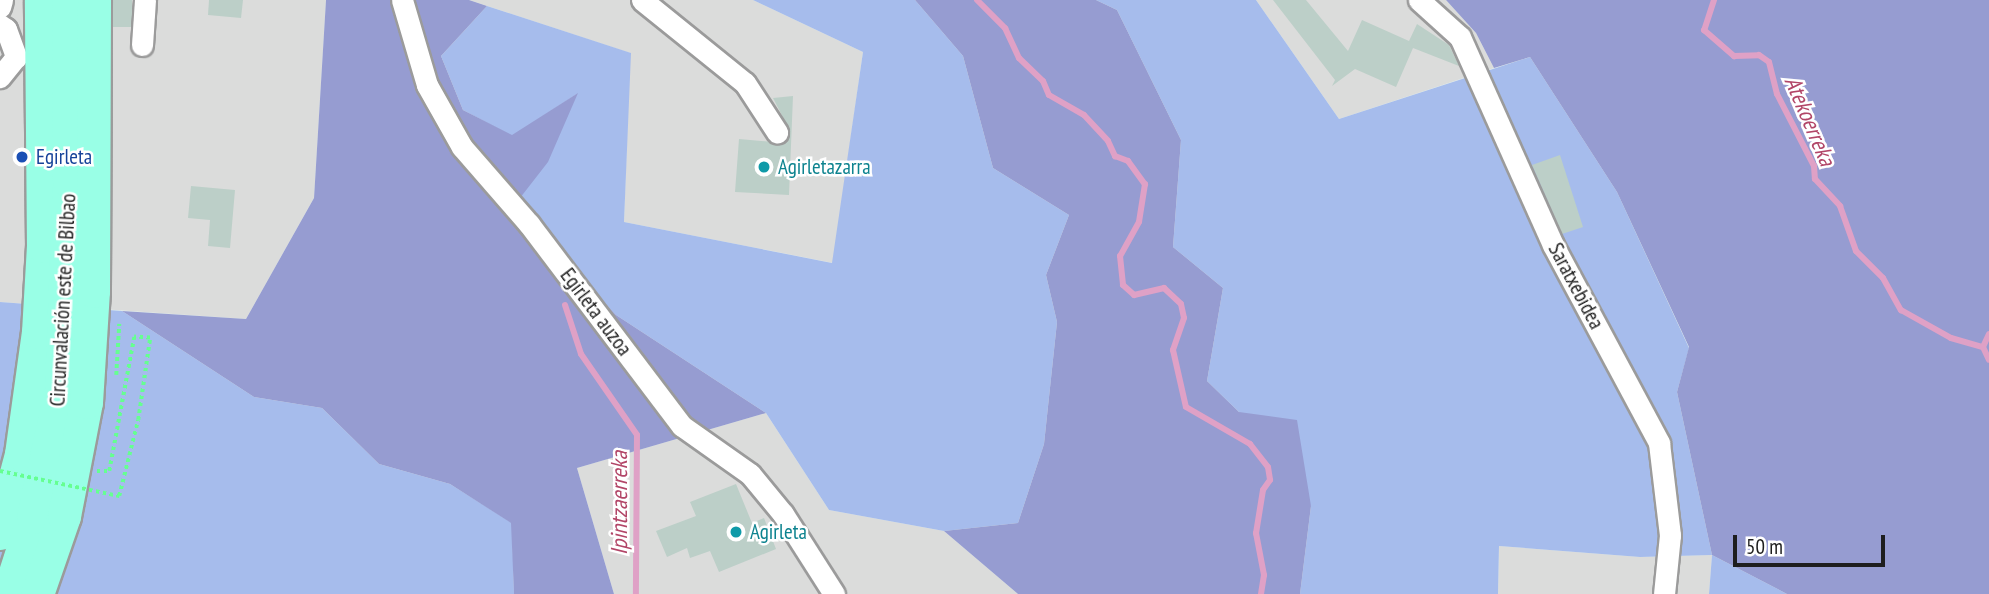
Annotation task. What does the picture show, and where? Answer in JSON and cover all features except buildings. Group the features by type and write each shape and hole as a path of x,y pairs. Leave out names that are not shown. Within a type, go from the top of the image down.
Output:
{"main road":[{"path":"0,533 21,454 38,332 43,246 41,0"},
{"name":"Circunvalación este de Bilbao","path":"8,594 33,517 61,387 69,181 68,0"},
{"name":"Circunvalación este de Bilbao","path":"37,594 64,516 86,402 93,291 94,0"}],"street":[{"path":"0,7 2,0"},
{"path":"142,44 145,0"},
{"name":"Egirleta auzoa","path":"402,0 427,85 462,147 529,224 682,425 750,474 783,514 834,594"},
{"path":"642,0 744,83 777,132"},
{"name":"Saratxebidea","path":"1419,0 1460,37 1553,245 1659,443 1670,535 1664,594"},
{"path":"0,25 6,29 16,57 8,80"}],"path":[{"path":"0,471 119,496 138,420 150,338 134,337"}],"shaded area":[{"path":"0,0 326,0 314,198 246,319 0,302"},
{"path":"326,0 469,0 487,6 441,56 463,110 512,135 578,93 548,162 513,207 616,315 766,413 577,468 614,594 514,594 511,523 450,484 379,464 322,408 254,397 122,311 246,319 314,198"},
{"path":"469,0 753,0 863,52 833,263 624,222 630,53"},
{"path":"753,0 915,0 963,56 993,168 1069,215 1046,275 1057,322 1044,444 1018,523 944,531 829,510 766,413 616,315 512,207 577,94 512,136 463,110 441,56 487,6 631,53 624,222 832,263 863,52"},
{"path":"915,0 1096,0 1117,10 1181,140 1173,247 1223,288 1207,381 1239,412 1297,420 1311,506 1300,594 1018,594 944,531 1018,523 1044,444 1057,322 1046,275 1069,215 993,168 963,56"},
{"path":"1096,0 1256,0 1339,119 1530,57 1617,192 1689,348 1677,392 1712,555 1640,557 1499,546 1498,594 1300,594 1311,506 1239,412 1207,381 1223,288 1173,247 1181,140 1117,10"},
{"path":"1256,0 1446,0 1476,33 1494,68 1339,119"},
{"path":"1446,0 1989,0 1989,594 1787,594 1712,555 1677,392 1689,347 1617,192 1530,57 1494,68 1476,33"},
{"path":"0,302 122,311 254,397 322,408 379,464 450,484 512,523 514,594 0,594"},
{"path":"766,413 829,510 944,531 1018,594 614,594 577,468"},
{"path":"1499,546 1640,557 1712,555 1709,594 1498,594"},
{"path":"1712,555 1787,594 1709,594"}],"waterway":[{"path":"977,0 1005,28 1019,58 1043,81 1049,95 1084,115 1108,141 1115,156 1128,161 1145,184 1139,222 1120,256 1123,285 1134,295 1164,288 1181,304 1184,318 1173,350 1186,407 1250,444 1268,467 1270,480 1263,490 1256,533 1264,575 1261,594"},
{"name":"Atekoerreka","path":"1714,0 1704,30 1734,56 1759,55 1769,62 1777,94 1814,166 1815,179 1840,206 1856,251 1883,278 1901,310 1951,338 1983,347"},
{"name":"Ipintzaerreka","path":"565,305 581,354 637,435 636,594"},
{"name":"Atekoerreka","path":"1989,334 1983,347 1989,360"}],"place":[{"name":"Egirleta","path":"22,157"},
{"name":"Agirletazarra","path":"764,167"},
{"name":"Agirleta","path":"736,532"}]}
